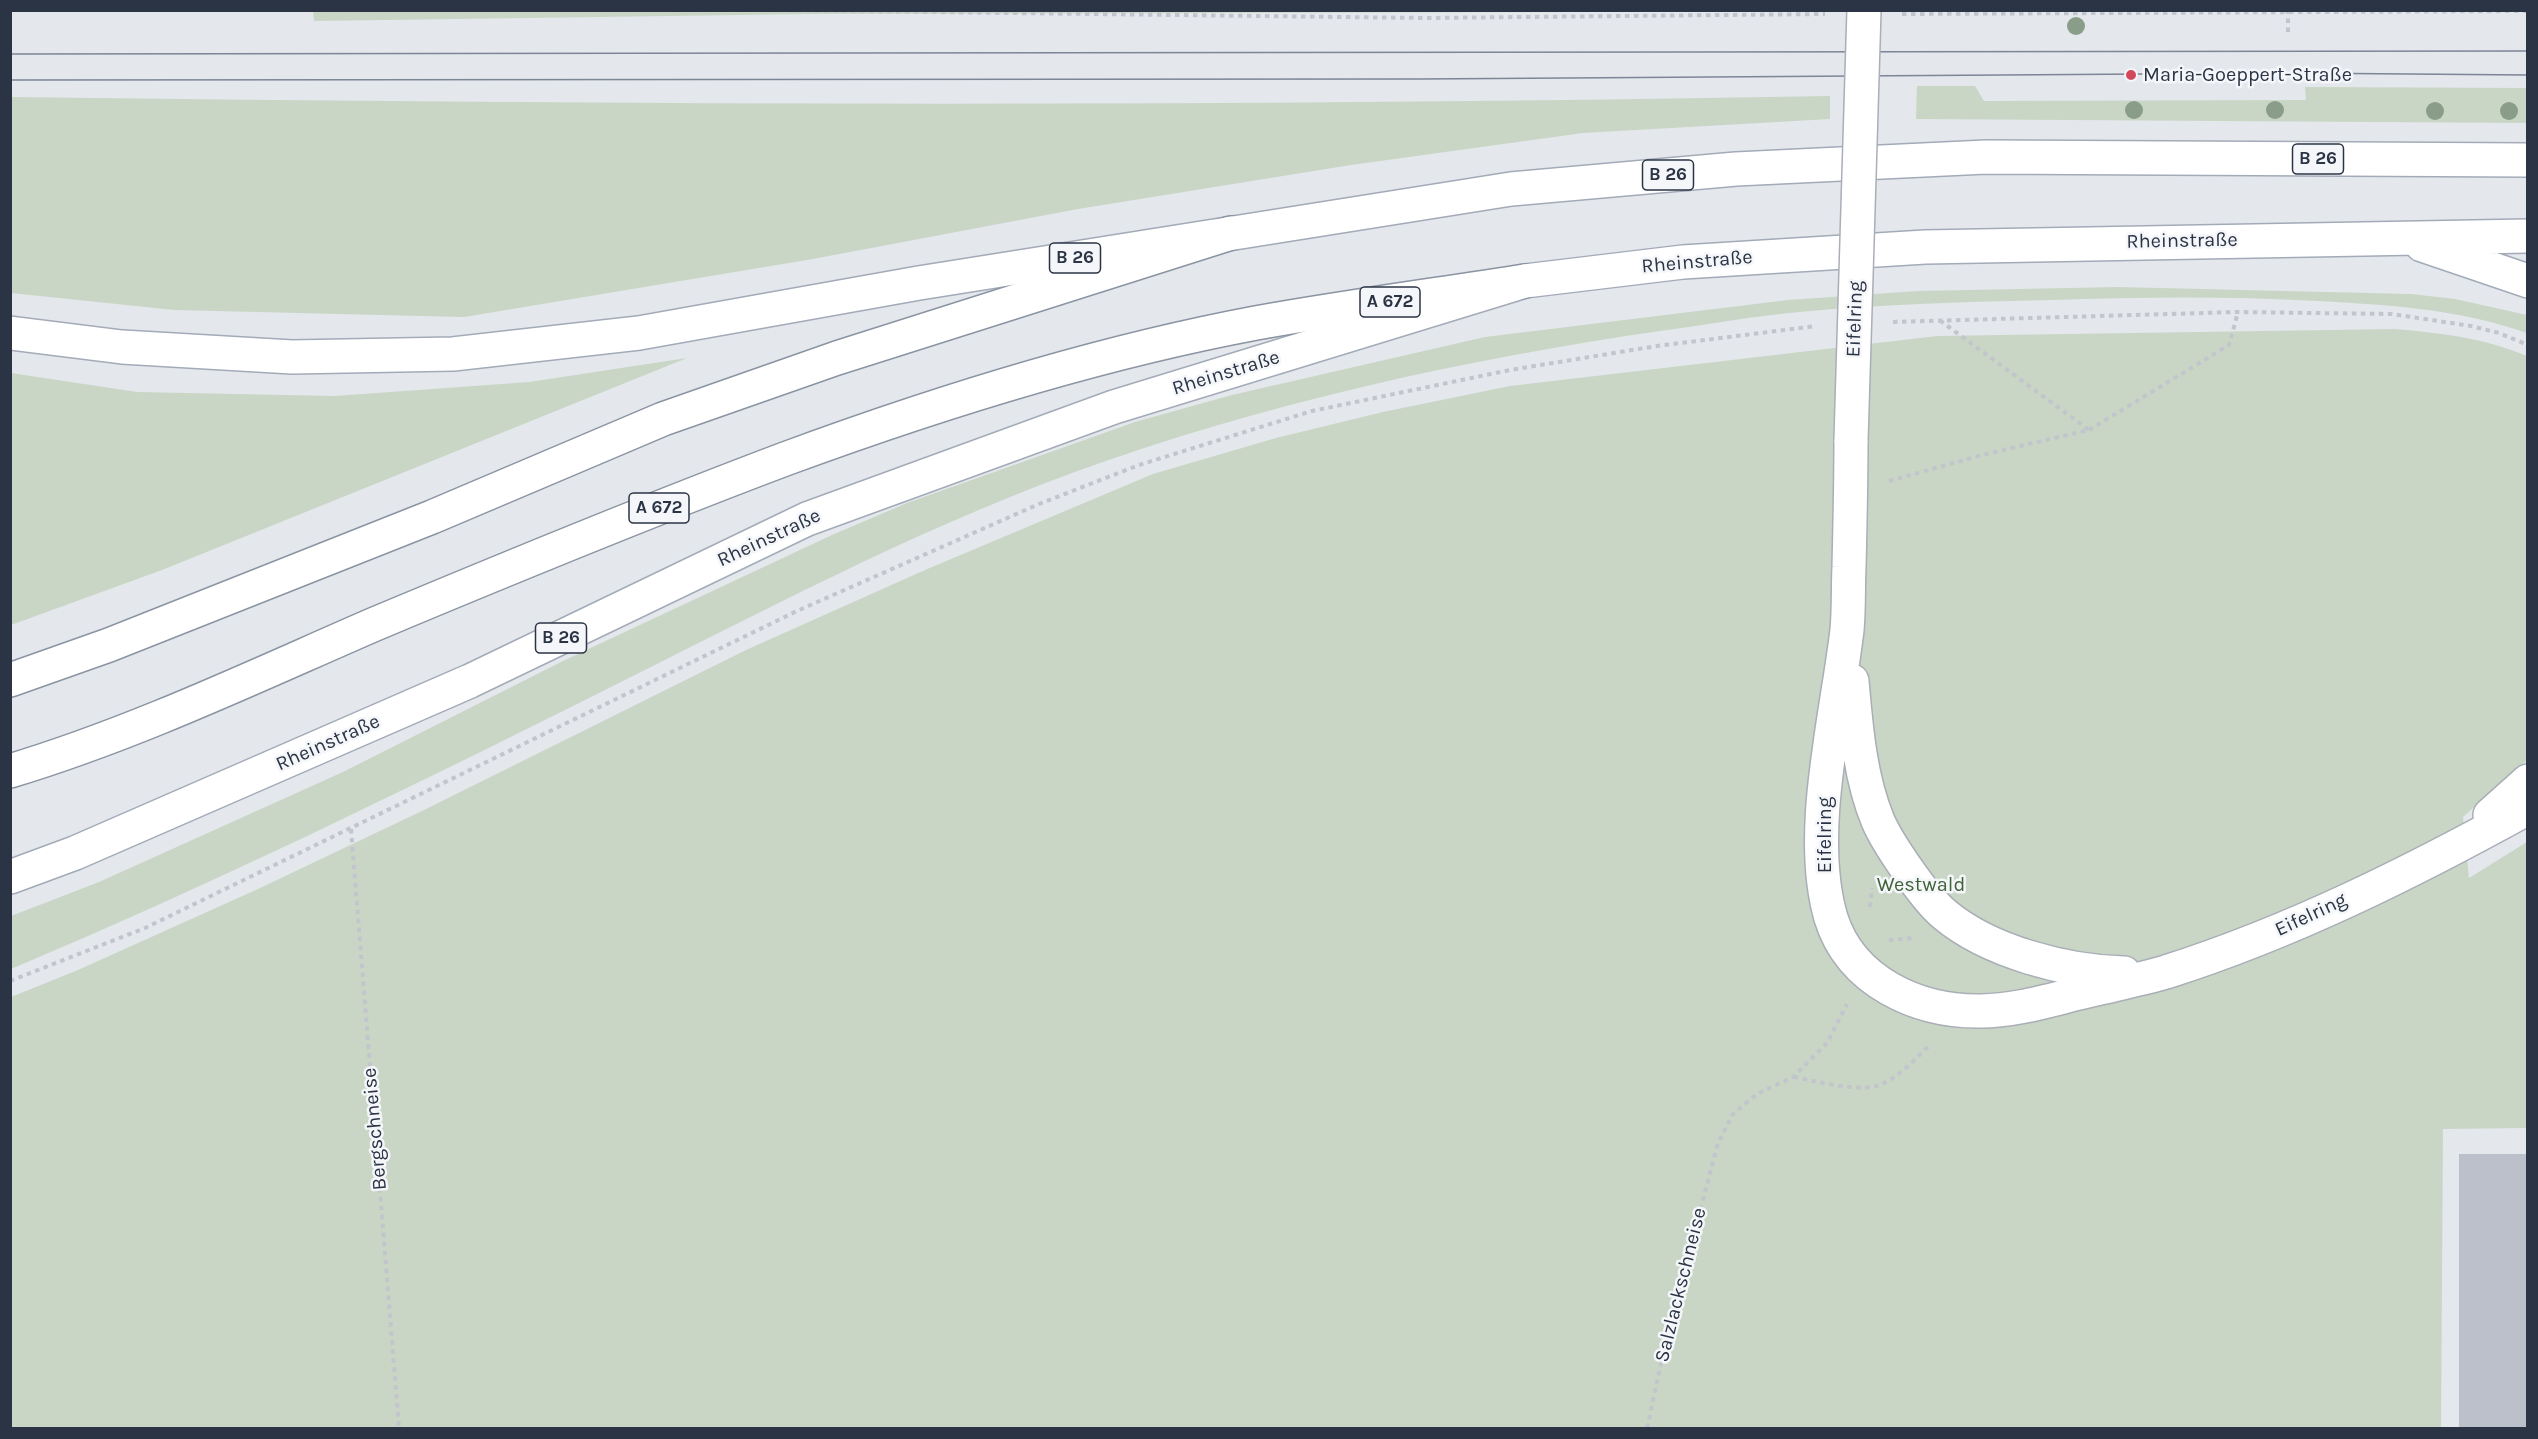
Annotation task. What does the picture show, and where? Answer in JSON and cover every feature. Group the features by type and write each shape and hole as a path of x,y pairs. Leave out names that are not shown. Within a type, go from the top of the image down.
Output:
{"main road":[{"name":"Eifelring","path":"1865,13 1847,627 1826,775 1821,860 1834,925 1848,952 1862,969 1872,979 1911,1000 1955,1009 1980,1011 2011,1009 2165,972 2278,932 2454,849 2528,808"},
{"name":"B 26","path":"10,333 122,347 292,357 453,354 639,333 919,283 1511,189 1736,169 1986,157 2528,160"},
{"path":"10,680 109,645 432,517 663,419 837,358 1231,233"},
{"name":"Rheinstraße","path":"10,877 75,853 470,681 807,519 1114,407 1525,281 1683,262 1924,247 2528,236"},
{"path":"2398,237 2528,281"},
{"name":"A 672","path":"10,771 82,747 201,701 375,624 788,458 950,403 1100,359 1255,324 1525,281"},
{"name":"Eifelring","path":"1847,627 1855,714 1864,775 1878,821 1913,879 1943,914 1972,933 2006,949 2052,963 2121,973 2165,972"},
{"name":"Eifelring","path":"2454,849 2528,781"}],"path":[{"path":"761,10 1424,18 1693,12 2528,12"},
{"path":"2285,11 2288,35"},
{"path":"1850,516 1890,480 1986,454 2089,430 2229,345 2238,312"},
{"path":"1890,322 2238,312 2392,314 2471,326 2499,333 2528,345"},
{"path":"1937,319 2089,430"},
{"path":"10,981 144,928 797,611 1039,504 1139,465 1312,411 1510,370 1657,346 1819,326"},
{"name":"Bergschneise","path":"351,829 399,1428"},
{"path":"1793,1077 1827,1043 1845,1010 1862,969"},
{"path":"1793,1077 1859,1088 1881,1085 1899,1073 1936,1039 1980,1011"},
{"name":"Salzlackschneise","path":"1647,1428 1667,1336 1718,1143 1733,1114 1756,1094 1793,1077"}],"green space":[{"path":"313,11 1972,11 811,14 314,21"},
{"path":"1917,86 1975,86 1984,101 2306,100 2305,87 2527,88 2527,123 1916,119"},
{"path":"1830,96 1830,119 1583,133 1351,165 1078,209 813,259 464,317 174,310 11,293 11,97 920,104 1375,102"},
{"path":"2118,287 2411,294 2455,299 2527,315 2527,333 2450,313 2371,304 2285,299 2118,298 1862,307 1766,316 1591,342 1366,386 1218,425 1144,448 1011,496 892,548 308,835 160,904 11,969 11,916 99,882 343,772 563,661 832,535 907,503 1135,422 1232,395 1485,337 1788,300 1918,291"},
{"name":"Westwald","path":"2395,329 2462,337 2527,356 2527,760 2463,817 2469,878 2527,842 2527,1128 2443,1129 2441,1428 11,1428 11,997 78,970 258,889 424,810 746,650 925,570 1153,474 1276,438 1383,412 1510,386 1937,336"},
{"path":"687,358 162,570 11,625 11,373 137,392 335,396 529,382"}],"building":[{"path":"2459,1154 2528,1154 2528,1428 2459,1428"}],"tram line":[{"path":"10,54 2528,51"},
{"path":"10,80 1421,79 2290,73 2528,75"}],"place":[{"name":"Maria-Goeppert-Straße","path":"2131,75"}]}
